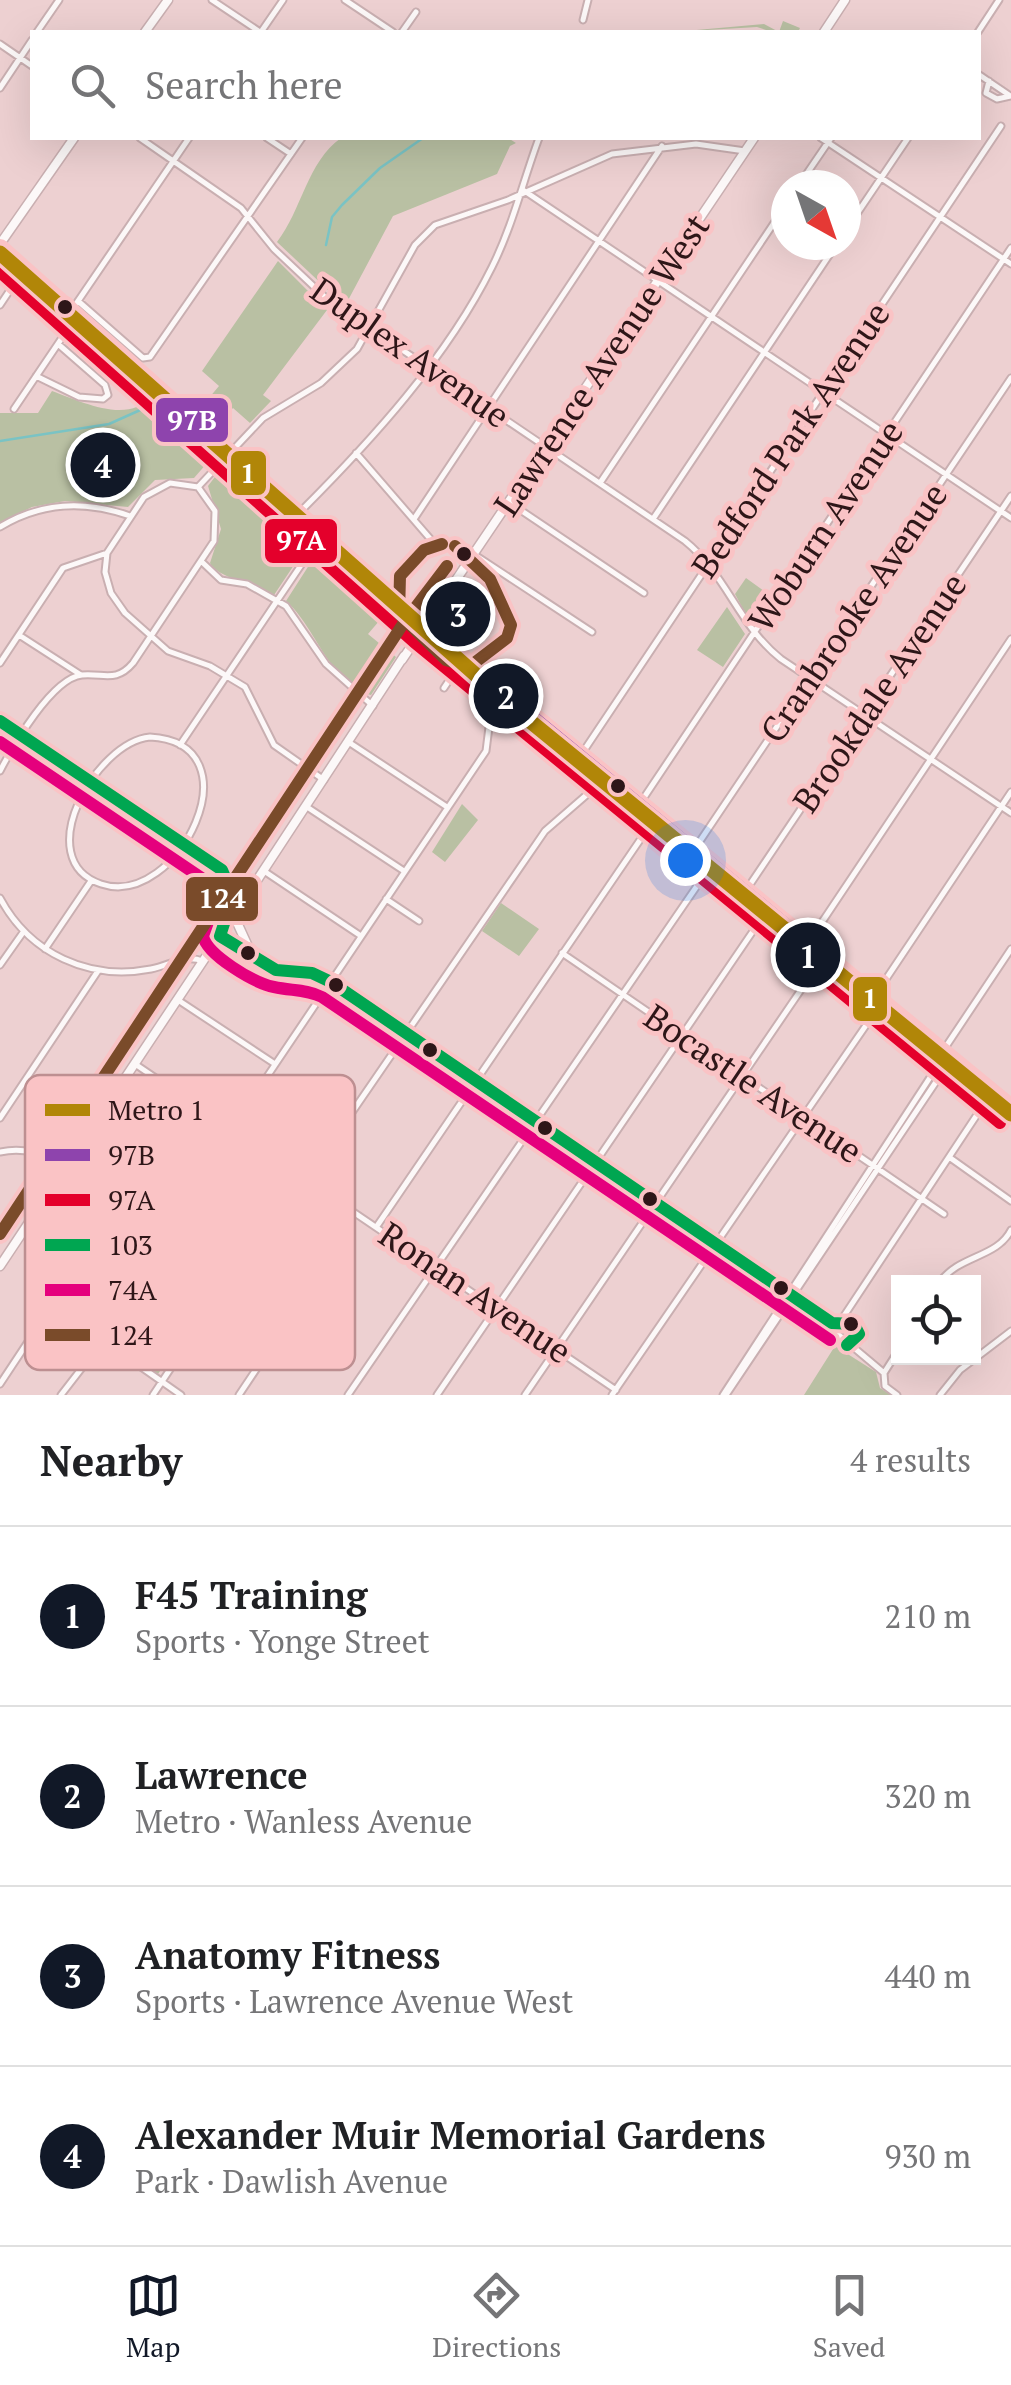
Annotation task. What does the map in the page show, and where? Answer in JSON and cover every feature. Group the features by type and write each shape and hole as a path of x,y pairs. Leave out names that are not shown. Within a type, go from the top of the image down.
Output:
{"main road":[{"path":"147,30 168,0"},
{"path":"825,30 845,0"},
{"path":"73,140 0,247 425,627 1010,1106"},
{"name":"Lawrence Avenue West","path":"128,1075 753,140"},
{"path":"0,721 251,889"},
{"path":"222,870 232,884 240,937 254,957"},
{"path":"220,936 276,970 312,973 331,982 833,1324 838,1323"},
{"name":"Lawrence Avenue West","path":"0,1266 25,1229"}],"street":[{"path":"38,30 59,0"},
{"path":"212,0 257,30"},
{"path":"261,30 283,0"},
{"path":"345,0 390,30"},
{"path":"583,20 588,0"},
{"path":"980,30 1000,0"},
{"path":"403,30 416,12"},
{"path":"0,88 30,43"},
{"path":"0,44 30,65"},
{"path":"981,76 1011,96"},
{"path":"989,81 986,93 997,99 1011,96"},
{"name":"Bedford Park Avenue","path":"581,754 1001,126"},
{"name":"Duplex Avenue","path":"143,140 249,216 300,275 370,330 653,519 709,563 754,634 810,679 1011,813"},
{"path":"14,410 58,344 78,300 188,140"},
{"path":"271,140 291,154"},
{"path":"78,300 143,358 150,357 301,140"},
{"path":"299,514 426,368 486,278 539,140"},
{"path":"808,170 826,140"},
{"path":"828,140 1011,264"},
{"path":"861,208 907,140"},
{"path":"198,487 228,451 270,412 329,376 370,330 422,236 444,220 508,200 522,190 601,157 662,146 720,145 745,151"},
{"path":"414,519 662,146"},
{"path":"522,190 1011,518"},
{"path":"600,484 771,228"},
{"name":"Woburn Avenue","path":"640,802 1011,248"},
{"path":"653,519 826,260"},
{"path":"0,305 24,270"},
{"path":"36,376 79,397 103,400 108,396 105,386 58,344"},
{"name":"Cranbrooke Avenue","path":"696,847 1011,378"},
{"path":"356,453 439,549"},
{"path":"0,663 64,568 76,560 92,561 106,553 130,516 158,486 177,482 198,487 212,504 217,521 214,541 124,673 104,678 82,675 19,635"},
{"name":"Brookdale Avenue","path":"747,889 1011,496"},
{"path":"510,504 644,593"},
{"path":"0,528 33,511 65,505 98,507 130,516"},
{"path":"180,745 322,535"},
{"path":"106,553 105,572 118,605 171,652 226,676 250,692 274,745 325,780"},
{"path":"475,555 592,632"},
{"path":"92,561 105,572"},
{"path":"202,562 221,580 246,584 297,617 326,664 374,706"},
{"path":"810,940 1011,638"},
{"path":"444,688 464,659"},
{"path":"0,771 49,697 82,675"},
{"path":"268,1075 488,747 490,719 507,694"},
{"path":"156,737 180,745 198,764 205,793 201,811 181,843 162,870 145,883 122,888 92,880 74,860 68,836 72,817 92,782 115,751 129,742 156,737"},
{"path":"350,742 447,807"},
{"path":"355,1108 545,831 608,776"},
{"path":"614,1392 802,1117 1011,792"},
{"path":"307,807 404,872"},
{"path":"377,1226 656,816"},
{"path":"348,1395 714,861"},
{"path":"264,871 361,936"},
{"path":"45,949 92,880"},
{"path":"0,898 24,931 45,949 98,970 140,971 187,957 204,961"},
{"path":"386,899 418,921"},
{"path":"437,1395 770,907"},
{"path":"0,965 24,931"},
{"path":"725,1395 875,1167 1011,948"},
{"name":"Bocastle Avenue","path":"562,953 944,1214"},
{"path":"525,1395 826,953"},
{"path":"28,1075 98,970"},
{"path":"178,1000 275,1064"},
{"name":"Ronan Avenue","path":"135,1064 151,1075"},
{"path":"0,1118 25,1080"},
{"path":"884,1373 837,1338 838,1323 992,1092"},
{"path":"0,1152 25,1151"},
{"path":"949,1157 1011,1202"},
{"name":"Ronan Avenue","path":"355,1211 557,1348 614,1392"},
{"path":"947,1275 960,1262 1000,1246 1011,1230"},
{"path":"940,1395 960,1370 1011,1331"},
{"path":"0,1384 25,1348"},
{"path":"891,1362 884,1373 885,1386 897,1395"},
{"path":"61,1395 80,1370"},
{"path":"143,1370 181,1395"},
{"path":"154,1395 169,1370"},
{"path":"239,1395 256,1370"}],"green space":[{"path":"783,21 799,30 780,30"},
{"path":"764,24 775,30 757,27 696,30"},
{"path":"339,140 516,143 510,146 497,174 393,216 345,306 277,242 312,173"},
{"path":"278,261 327,310 263,395 271,401 250,423 233,408 216,426 198,411 219,386 202,371"},
{"path":"52,391 118,410 142,404 151,395 215,454 194,478 155,480 128,507 65,501 32,507 0,523 0,413 38,413"},
{"path":"230,464 312,538 274,595 229,577 210,563 221,529 208,486 224,465"},
{"path":"322,545 390,608 377,617 380,620 368,634 396,657 371,695 357,689 334,668 286,601"},
{"path":"746,578 771,596 755,620 749,620 735,594"},
{"path":"727,607 745,634 723,667 697,650"},
{"path":"462,804 478,820 445,862 432,852"},
{"path":"501,903 539,929 519,956 482,931"},
{"path":"835,1346 876,1372 880,1388 891,1395 804,1395"}],"waterway":[{"path":"326,245 332,217 342,205 380,168 420,140"},
{"path":"0,441 109,424 147,407"}],"metro line":[{"name":"1","path":"0,253 503,699 1011,1114"}],"transit line":[{"name":"97B","path":"0,249 425,628 1011,1109"},
{"name":"97A","path":"0,272 414,642 1000,1123"},
{"name":"124","path":"442,544 424,550 400,576 399,614 446,660 469,667 507,638 511,625 490,579 455,546"},
{"name":"124","path":"105,1075 403,624 447,566"},
{"name":"103","path":"0,721 222,870 233,896 220,936 276,970 312,973 331,982 832,1323 854,1324 859,1334 847,1345"},
{"name":"74A","path":"0,742 209,883 216,900 203,936 232,967 265,984 322,997 830,1340"},
{"name":"124","path":"0,1234 25,1196"}],"place":[{"name":"Alexander Muir Memorial Gardens","path":"103,465"},
{"name":"Anatomy Fitness","path":"458,614"},
{"name":"Lawrence","path":"506,696"},
{"name":"F45 Training","path":"808,955"}]}
